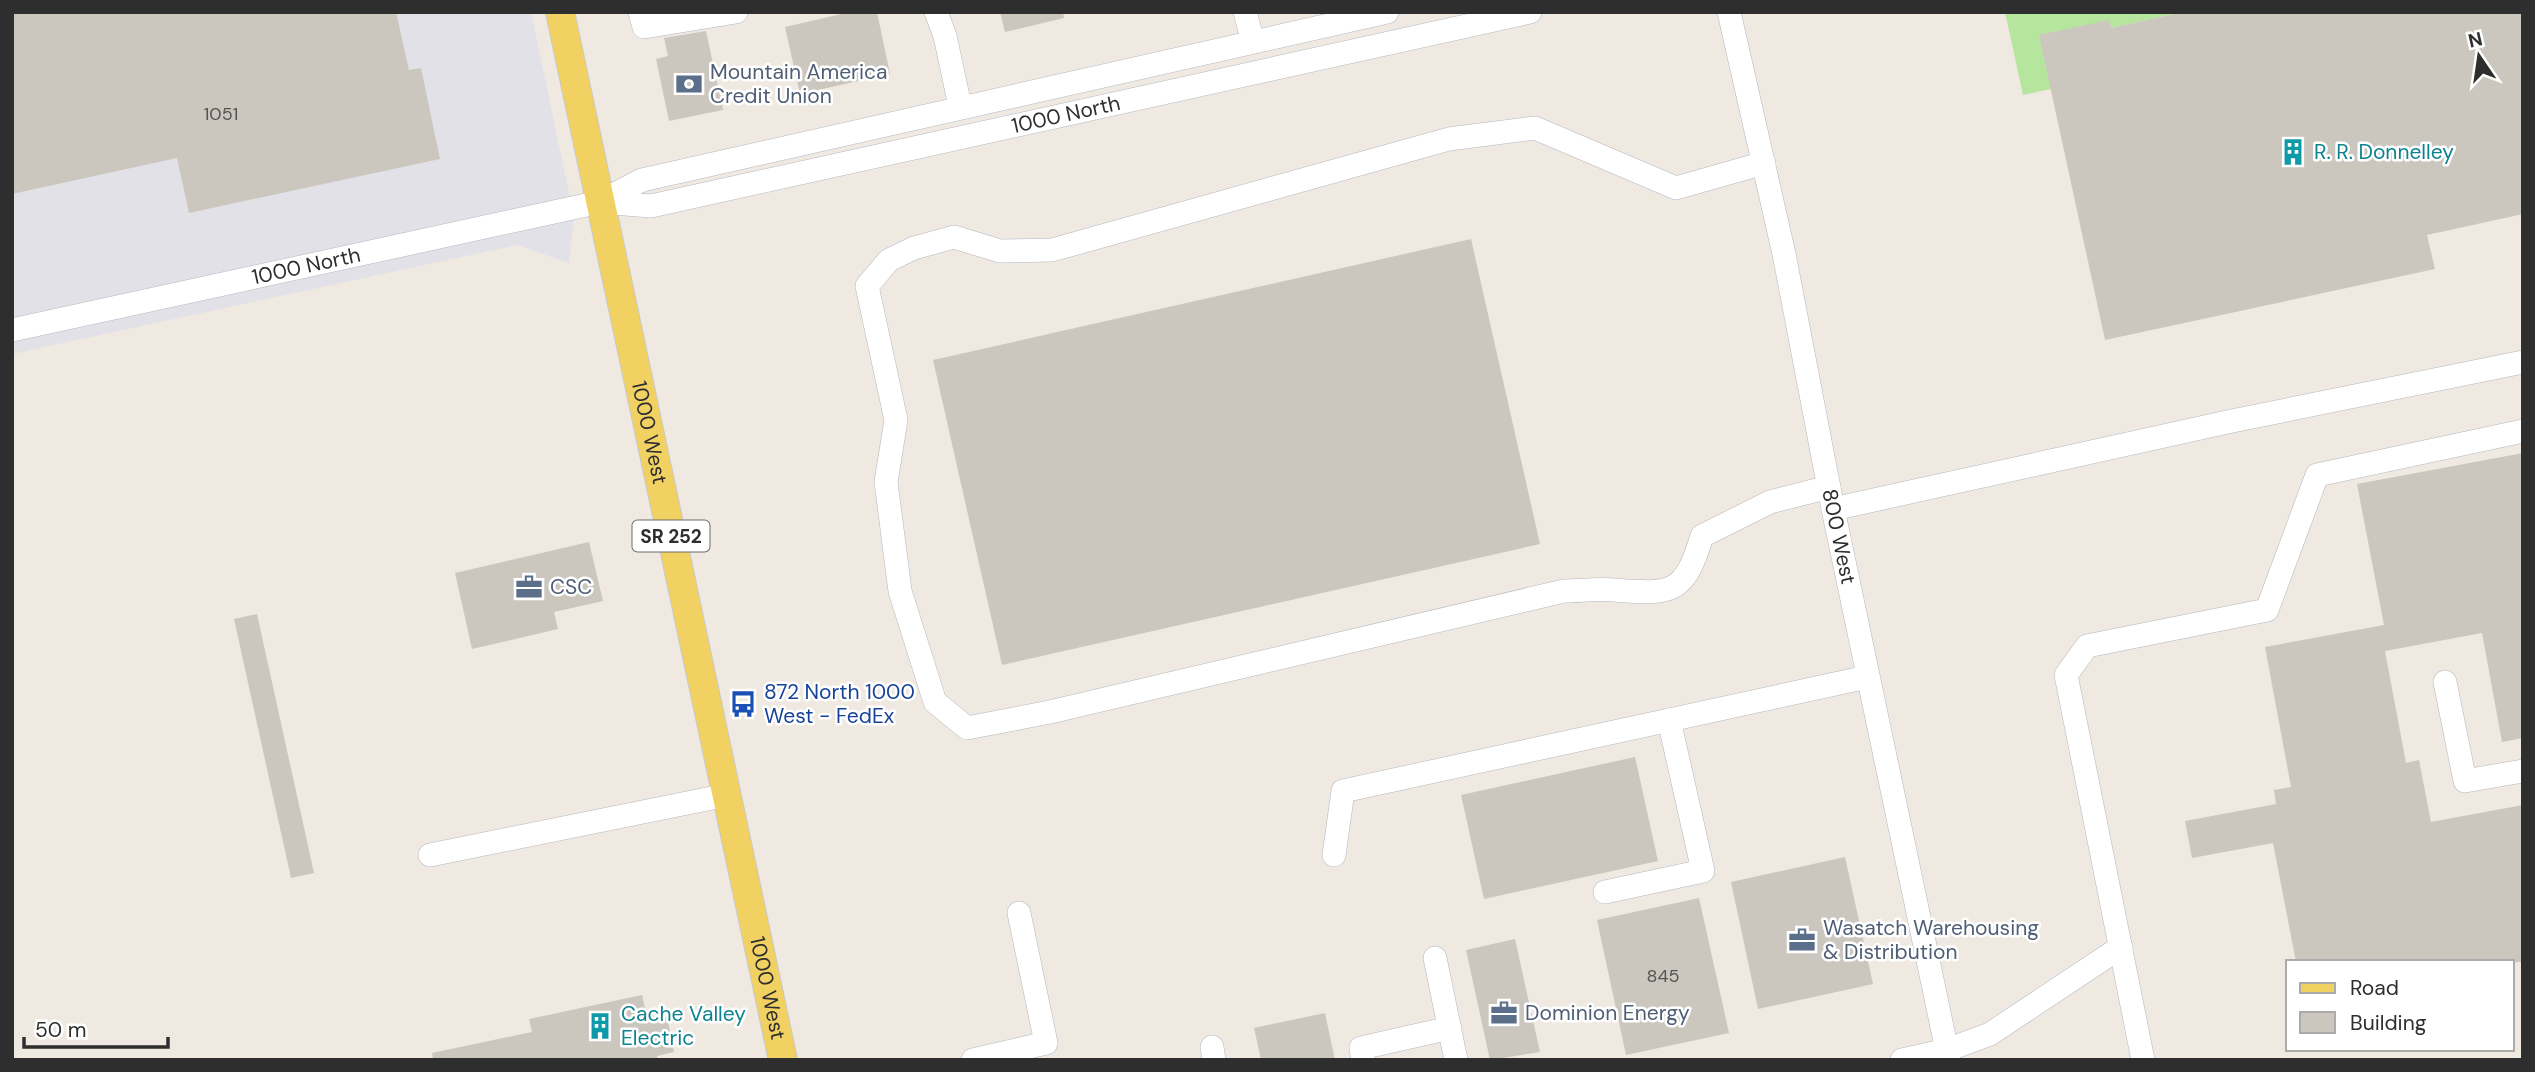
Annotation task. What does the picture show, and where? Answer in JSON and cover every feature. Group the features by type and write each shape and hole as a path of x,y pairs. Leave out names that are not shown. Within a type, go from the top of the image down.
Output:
{"main road":[{"name":"1000 West","path":"561,12 783,1060"}],"street":[{"path":"640,12 644,27 736,12"},
{"path":"936,12 945,36 960,106"},
{"path":"1245,12 1252,43"},
{"name":"1000 North","path":"12,330 600,202 642,180 960,106 1387,12"},
{"name":"1000 North","path":"600,202 651,206 1530,12"},
{"name":"800 West","path":"1729,12 1764,163 1867,677 1948,1055"},
{"path":"1764,163 1676,188 1535,128 1449,139 1052,250 1000,251 954,237 914,248 889,260 867,286 896,420 886,482 900,591 936,702 967,728 1050,712 1564,592 1612,589 1649,594 1676,587 1693,566 1702,536 1770,502 1831,498 2523,362"},
{"path":"2143,1060 2066,675 2087,646 2267,610 2317,475 2523,431"},
{"path":"1334,855 1343,791 1867,677"},
{"path":"2445,682 2465,781 2523,771"},
{"path":"1605,892 1703,871 1669,720"},
{"path":"430,855 727,795"},
{"path":"973,1060 1046,1043 1019,912"},
{"path":"1902,1060 1948,1055 1990,1034 2121,947"},
{"path":"1435,958 1456,1060"},
{"path":"1363,1060 1361,1048 1450,1028"}],"shaded area":[{"path":"12,12 531,12 574,217 569,263 517,245 12,354"}],"green space":[{"path":"2005,12 2183,12 2111,28 2109,20 2051,89 2023,95"}],"building":[{"path":"12,12 396,12 409,70 421,68 440,159 189,213 177,158 12,194"},
{"path":"850,12 877,12 890,74 800,94 785,27"},
{"path":"1000,12 1063,12 1064,18 1005,32"},
{"name":"R. R. Donnelley","path":"2183,12 2523,12 2523,214 2427,235 2435,269 2105,340 2039,35 2109,20 2111,28"},
{"name":"Mountain America Credit Union","path":"706,31 723,110 669,121 656,59 668,56 664,38"},
{"path":"1471,239 1540,544 1002,665 933,360"},
{"path":"2523,453 2523,738 2502,742 2482,633 2385,651 2406,763 2419,760 2431,822 2523,805 2523,962 2296,960 2273,843 2192,858 2185,821 2276,804 2274,790 2291,787 2265,647 2384,625 2357,484"},
{"name":"CSC","path":"589,542 603,601 554,612 558,629 472,649 455,573"},
{"path":"257,614 314,873 291,878 234,619"},
{"path":"1635,757 1658,861 1484,899 1461,795"},
{"path":"1845,857 1873,984 1758,1009 1731,882"},
{"path":"1699,898 1729,1033 1626,1055 1597,920"},
{"path":"1515,939 1540,1052 1490,1060 1466,950"},
{"name":"Cache Valley Electric","path":"642,995 648,1021 667,1017 674,1052 657,1056 658,1060 433,1060 432,1053 532,1032 529,1019"},
{"path":"1325,1013 1335,1060 1261,1060 1254,1028"}],"place":[{"name":"Mountain America Credit Union","path":"689,84"},
{"name":"R. R. Donnelley","path":"2293,152"},
{"name":"CSC","path":"529,587"},
{"name":"872 North 1000 West - FedEx","path":"743,704"},
{"name":"Wasatch Warehousing & Distribution","path":"1802,940"},
{"name":"Dominion Energy","path":"1504,1013"},
{"name":"Cache Valley Electric","path":"600,1026"}]}
